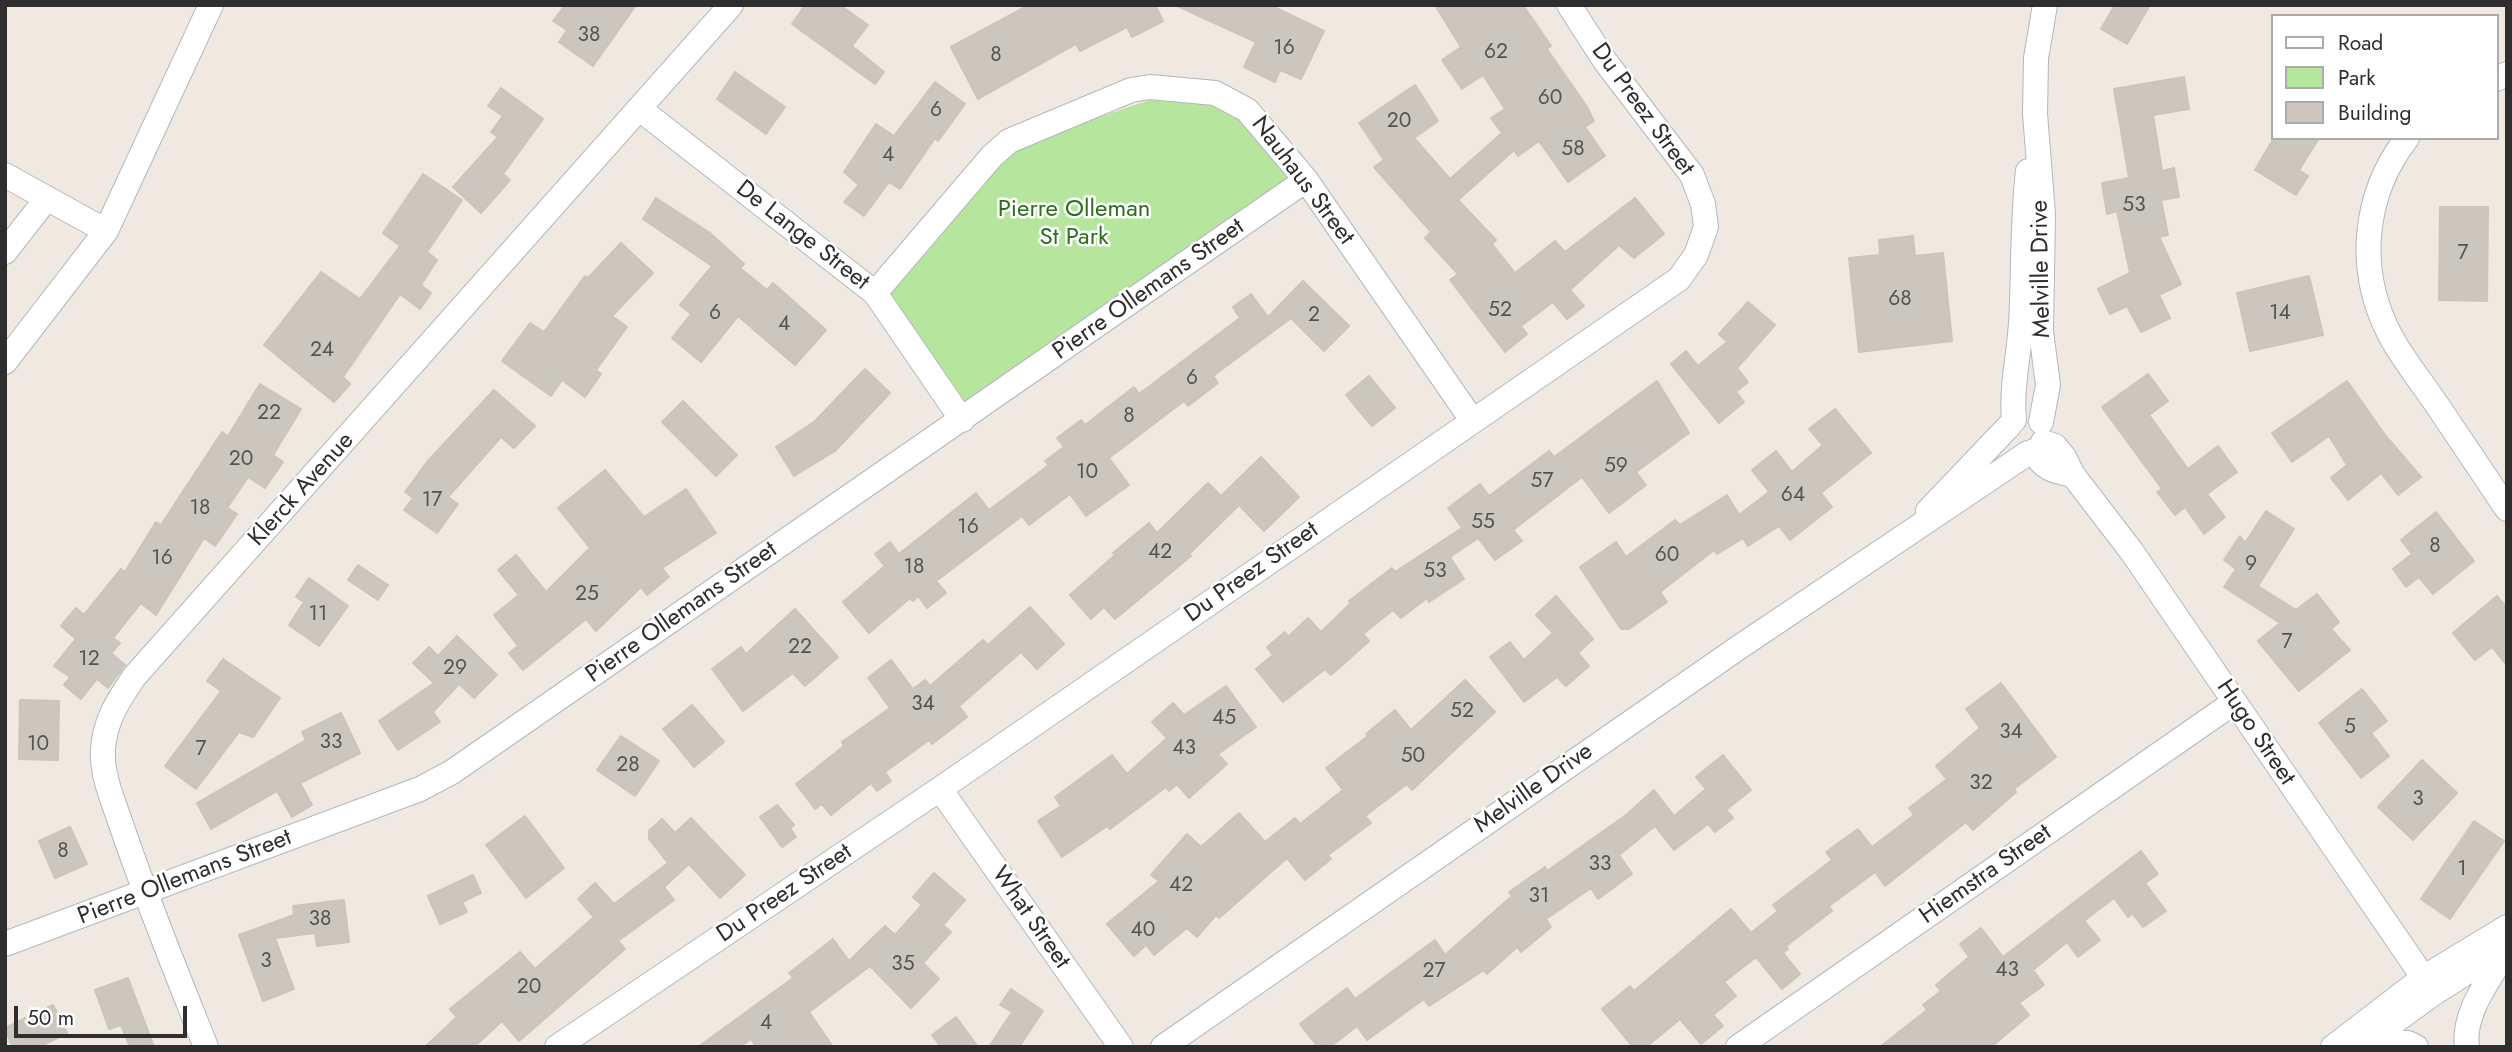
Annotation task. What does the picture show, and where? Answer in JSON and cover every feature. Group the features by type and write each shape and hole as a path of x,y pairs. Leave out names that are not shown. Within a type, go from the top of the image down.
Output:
{"street":[{"path":"5,362 106,231 211,5"},
{"name":"Klerck Avenue","path":"206,1047 145,894 104,765 105,727 114,707 134,677 641,110 731,5"},
{"name":"Du Preez Street","path":"557,1047 940,789 1472,420 1642,308 1679,279 1696,255 1706,227 1703,204 1692,176 1605,61 1569,5"},
{"name":"Melville Drive","path":"1163,1047 1699,675 1907,535 2037,442 2048,385 2041,331 2042,214 2035,114 2036,58 2045,5"},
{"name":"Nauhaus Street","path":"875,293 992,156 1009,141 1131,90 1150,87 1215,93 1247,110 1306,180 1472,420"},
{"name":"De Lange Street","path":"641,110 875,293 962,420"},
{"name":"Melville Drive","path":"1907,535 2011,423 2022,310 2023,216 2035,114"},
{"path":"2405,140 2388,162 2375,194 2367,240 2374,290 2390,334 2507,509"},
{"path":"5,175 106,231"},
{"name":"Pierre Ollemans Street","path":"5,944 145,894 420,789 453,772 1306,180"},
{"path":"5,253 47,198"},
{"path":"2011,423 2031,415 2037,442"},
{"name":"Hugo Street","path":"2011,423 2007,433 2011,445 2037,442 2055,446 2073,475 2132,552 2233,703 2429,985"},
{"name":"Hiemstra Street","path":"1738,1047 2233,703"},
{"name":"What Street","path":"940,789 1121,1047"},
{"path":"2333,1047 2429,985 2507,927"},
{"path":"2363,1044 2429,985 2507,949"},
{"path":"2467,1047 2468,1023 2474,1008 2507,949"},
{"path":"2363,1044 2408,1043 2416,1047"}],"green space":[{"name":"Pierre Olleman St Park","path":"1150,100 1229,106 1299,184 967,414 886,292 1020,144"}],"building":[{"path":"565,5 636,5 593,66 559,42 567,30 553,21"},
{"path":"805,5 840,5 868,25 852,46 884,72 875,84 792,24"},
{"path":"1029,5 1155,5 1163,21 1132,37 1127,27 1080,51 1076,44 978,99 951,47"},
{"path":"1175,5 1270,5 1324,31 1301,79 1280,70 1275,82 1244,67 1256,42"},
{"path":"1435,5 1523,5 1551,46 1547,49 1587,107 1594,121 1585,127 1605,156 1568,182 1539,141 1518,156 1514,150 1458,200 1496,240 1492,244 1515,273 1555,241 1565,252 1635,198 1664,234 1634,258 1619,245 1570,290 1584,306 1567,319 1553,302 1521,326 1527,334 1505,352 1450,280 1458,274 1425,238 1431,232 1374,167 1384,160 1359,123 1415,85 1438,121 1414,138 1450,179 1502,133 1491,118 1505,109 1483,75 1462,89 1442,60 1461,47"},
{"path":"2115,5 2150,5 2127,44 2101,29"},
{"path":"735,72 785,107 766,134 717,99"},
{"path":"2184,77 2189,109 2153,115 2162,171 2174,168 2179,197 2161,200 2168,235 2159,237 2181,284 2159,295 2170,318 2141,332 2127,306 2110,314 2098,289 2130,273 2117,211 2107,214 2102,183 2129,178 2114,89"},
{"path":"935,82 965,104 938,141 935,138 900,189 889,182 864,216 844,202 859,185 844,172 876,124 894,136"},
{"path":"501,88 543,119 503,174 510,180 481,213 453,187 498,137 491,132 503,116 488,106"},
{"path":"2273,140 2318,140 2299,170 2308,176 2296,195 2255,170"},
{"path":"423,174 462,200 427,252 437,260 421,285 431,293 420,309 400,294 343,377 350,384 334,402 264,345 321,272 360,299 400,246 383,233"},
{"path":"656,198 710,233 744,264 740,268 767,290 773,283 826,330 795,365 738,316 701,362 672,338 691,314 680,305 712,266 643,219"},
{"path":"2440,207 2488,207 2487,301 2439,300"},
{"path":"1913,236 1915,256 1943,253 1952,341 1859,352 1849,258 1880,255 1879,240"},
{"path":"621,243 653,273 612,316 627,327 596,370 601,374 585,397 562,380 551,396 502,361 530,323 544,332 585,276 588,278"},
{"path":"2309,276 2323,335 2250,351 2237,293"},
{"path":"1303,281 1349,326 1324,351 1291,318 1213,376 1218,383 1188,406 1184,401 1109,458 1129,485 1086,516 1070,494 1029,525 1022,516 936,581 946,593 927,608 918,596 913,601 910,598 869,633 843,602 885,566 875,554 890,542 899,554 976,493 989,510 1049,465 1045,461 1064,447 1057,438 1081,420 1085,425 1134,387 1139,394 1240,318 1233,307 1251,294 1268,317"},
{"path":"1748,302 1775,325 1737,368 1748,382 1736,392 1744,402 1719,423 1671,364 1686,351 1698,366 1727,342 1719,334"},
{"path":"865,369 890,393 835,451 794,476 776,447 814,422"},
{"path":"2148,374 2168,401 2149,415 2188,469 2218,446 2237,472 2207,494 2225,517 2204,534 2185,507 2175,515 2157,492 2162,489 2102,407"},
{"path":"1369,376 1395,408 1372,426 1346,395"},
{"path":"1657,381 1689,433 1636,472 1646,485 1609,513 1582,477 1513,530 1522,541 1495,560 1478,538 1450,557 1464,579 1429,602 1427,598 1401,618 1393,610 1363,634 1369,641 1331,675 1325,669 1283,702 1256,669 1273,655 1267,647 1285,632 1288,637 1308,618 1321,632 1351,603 1349,601 1392,568 1395,572 1462,528 1448,508 1480,484 1489,496 1549,451 1554,457"},
{"path":"2347,381 2385,435 2421,477 2398,495 2381,473 2348,500 2331,478 2347,465 2329,436 2292,462 2272,433"},
{"path":"260,384 301,409 273,455 283,462 265,488 248,477 227,508 237,514 215,546 204,538 156,615 141,603 113,638 120,643 111,653 125,665 108,688 97,679 81,699 64,685 70,677 54,666 76,639 61,626 76,608 84,615 121,569 125,572 156,522 161,525 222,432 228,436"},
{"path":"494,390 535,426 514,448 501,437 448,497 458,504 437,533 404,510 413,498 405,492 427,462"},
{"path":"683,401 737,455 716,476 662,422"},
{"path":"1835,409 1871,453 1821,493 1832,507 1790,540 1779,526 1748,546 1743,538 1717,554 1714,550 1660,592 1667,602 1629,629 1621,629 1580,567 1616,542 1626,557 1675,520 1680,525 1727,495 1739,515 1769,492 1752,470 1776,451 1792,472 1823,445 1809,429"},
{"path":"1261,457 1299,497 1264,531 1239,505 1189,554 1191,556 1115,619 1104,607 1091,619 1070,595 1149,523 1157,533 1208,483 1221,496"},
{"path":"605,470 644,517 686,489 716,533 662,568 669,577 647,595 641,587 596,631 586,619 523,670 509,653 518,646 494,615 519,595 498,570 516,555 546,592 590,548 558,508"},
{"path":"2266,511 2294,529 2258,586 2296,610 2317,594 2339,622 2331,629 2350,650 2299,691 2258,641 2280,623 2224,587 2236,569 2224,560 2240,536 2245,543"},
{"path":"2436,512 2474,561 2433,594 2419,577 2406,587 2393,569 2412,554 2401,540"},
{"path":"358,565 388,585 378,600 348,580"},
{"path":"309,578 348,606 319,646 289,625 304,602 296,597"},
{"path":"1556,596 1593,639 1578,653 1589,666 1566,686 1557,677 1524,702 1490,657 1510,642 1524,660 1553,633 1536,615"},
{"path":"2497,596 2507,608 2507,666 2492,647 2475,660 2453,633"},
{"path":"1030,607 1064,644 1037,669 1021,652 959,706 967,717 932,744 929,740 885,772 891,781 877,791 871,783 831,815 822,804 815,809 796,784 844,746 842,742 890,708 868,678 891,660 913,689 925,680 930,686 983,640 988,645"},
{"path":"795,609 838,657 805,686 793,673 743,711 712,669 741,647 746,654"},
{"path":"457,636 497,675 474,698 459,684 433,712 440,722 398,750 379,721 434,683 413,663 429,647 438,656"},
{"path":"223,659 280,698 253,737 239,732 196,789 165,766 221,691 207,681"},
{"path":"1465,680 1495,712 1412,790 1407,784 1365,816 1371,823 1328,855 1331,859 1305,880 1287,858 1219,918 1216,915 1197,937 1187,928 1154,955 1146,945 1134,956 1107,924 1159,881 1151,875 1187,834 1201,847 1239,813 1265,842 1295,818 1300,824 1343,790 1326,768 1368,736 1366,734 1395,710 1411,730"},
{"path":"2001,683 2056,757 2014,789 2016,792 1973,830 1966,822 1885,886 1875,872 1829,906 1832,911 1786,946 1788,949 1783,953 1800,974 1782,989 1756,957 1724,982 1736,996 1713,1015 1723,1026 1701,1044 1680,1019 1646,1047 1633,1047 1602,1009 1630,986 1634,991 1731,909 1751,933 1778,911 1773,905 1832,860 1826,852 1858,829 1872,847 1914,815 1909,808 1947,779 1936,766 1980,728 1966,709"},
{"path":"1226,686 1256,727 1218,754 1227,764 1189,798 1177,784 1169,791 1166,787 1110,829 1107,826 1062,857 1038,821 1061,806 1055,797 1112,755 1127,774 1167,738 1152,722 1173,703 1184,715"},
{"path":"2362,689 2387,721 2371,733 2389,756 2361,778 2319,723"},
{"path":"20,700 59,701 58,760 19,759"},
{"path":"692,705 724,742 694,767 663,729"},
{"path":"341,713 360,753 300,783 312,805 292,817 277,791 211,829 197,803 306,740 302,732"},
{"path":"621,736 659,761 635,796 597,770"},
{"path":"1723,755 1751,790 1726,810 1733,818 1715,832 1708,824 1674,850 1655,826 1619,855 1632,874 1598,899 1591,888 1546,919 1551,927 1521,952 1517,947 1487,974 1484,970 1429,1006 1424,999 1367,1040 1357,1026 1330,1047 1318,1047 1300,1024 1347,988 1355,999 1435,940 1445,955 1512,896 1509,892 1545,867 1547,871 1626,815 1654,790 1674,816 1706,789 1696,777"},
{"path":"2422,760 2457,793 2413,840 2378,807"},
{"path":"777,805 794,825 790,828 796,837 782,847 760,817"},
{"path":"525,816 564,868 526,898 486,845"},
{"path":"691,818 745,875 720,898 689,864 664,887 674,900 618,941 625,949 519,1041 502,1021 474,1047 425,1047 457,1017 450,1009 520,952 535,969 594,917 578,899 595,883 614,904 668,863 649,839 649,831 662,819 675,833"},
{"path":"2474,821 2504,841 2450,919 2421,899"},
{"path":"70,827 87,864 55,878 39,841"},
{"path":"2141,851 2158,874 2145,883 2166,911 2143,927 2132,913 2128,917 2114,898 2084,921 2100,940 2078,957 2067,942 2033,970 2044,985 2019,1003 2029,1015 1991,1047 1880,1047 1927,1010 1923,1005 1941,991 1936,985 1969,957 1960,944 1981,928 2003,957"},
{"path":"934,873 965,900 943,925 951,932 923,963 939,979 911,1008 870,966 809,1012 833,1047 756,1047 751,1039 740,1047 698,1047 793,978 789,973 833,939 849,961 885,926 895,935 922,905 913,897"},
{"path":"473,875 481,893 462,902 467,912 440,924 428,896"},
{"path":"344,900 349,942 317,946 315,933 275,938 294,989 263,1001 239,935 294,915 293,906"},
{"path":"128,978 154,1047 130,1047 121,1025 109,1029 95,990"},
{"path":"1011,989 1043,1011 1019,1047 989,1047 1012,1012 1000,1005"},
{"path":"53,1005 67,1033 39,1047 12,1047 5,1028"},
{"path":"956,1017 978,1047 941,1047 932,1035"}]}
